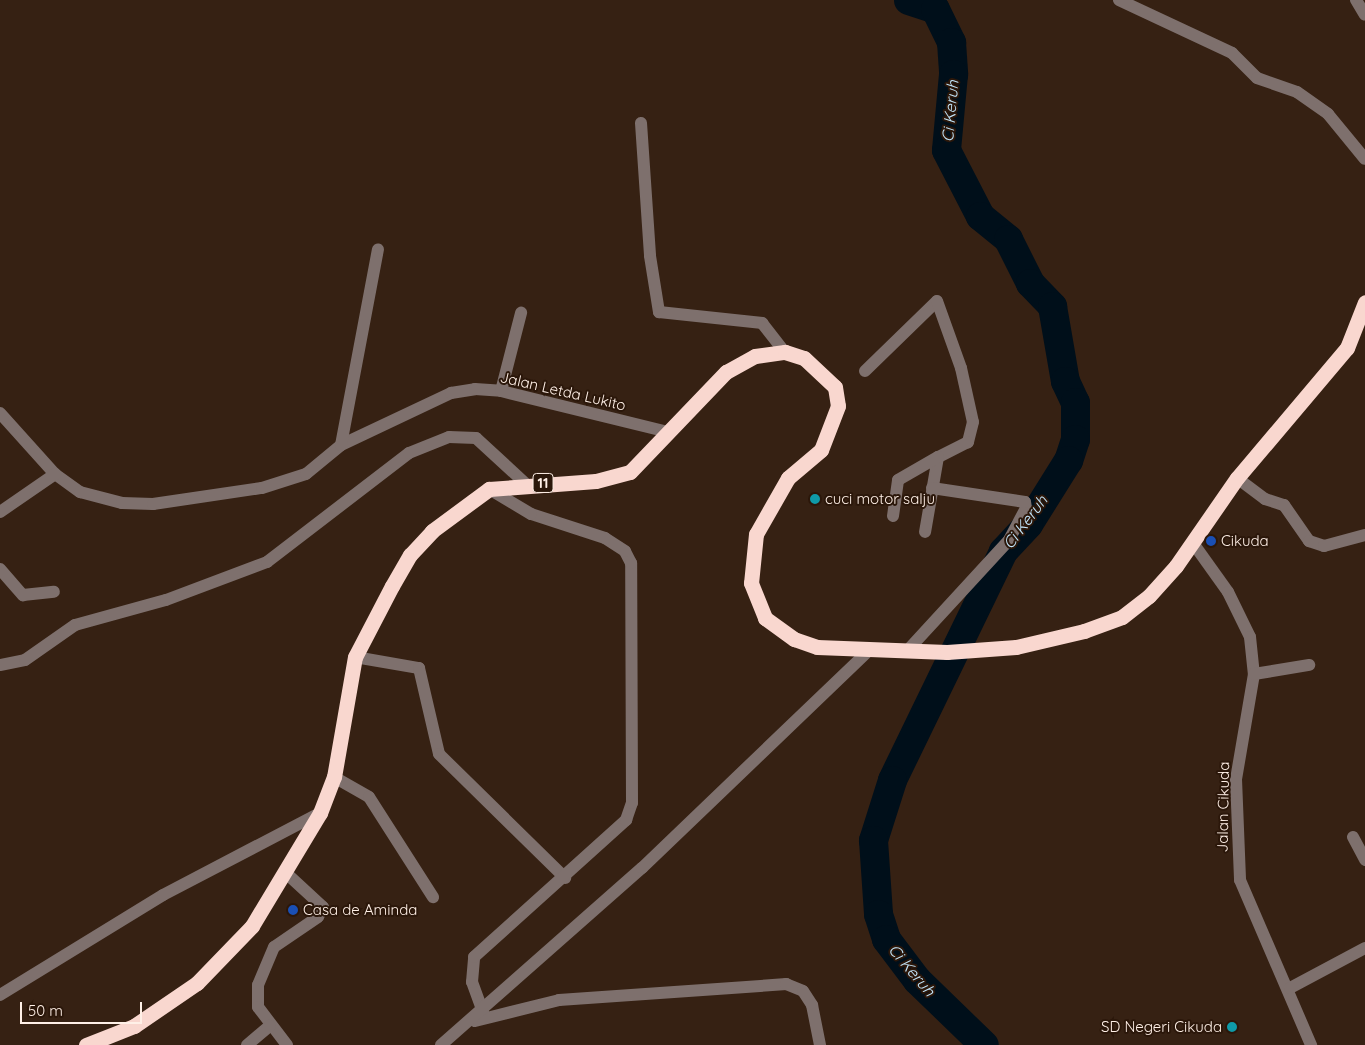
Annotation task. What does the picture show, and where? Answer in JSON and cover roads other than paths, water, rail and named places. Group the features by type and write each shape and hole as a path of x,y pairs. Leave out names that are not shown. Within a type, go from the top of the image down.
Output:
{"highway":[{"name":"11","path":"86,1045 134,1026 197,983 234,949 286,872 320,813 334,777 355,657 410,555 450,513 489,489 525,483 619,476 640,465 668,432 726,372 755,356 784,352 813,363 835,387 838,406 820,450 783,485 756,534 750,583 756,606 776,628 794,639 817,647 911,651 983,651 1084,631 1122,616 1149,596 1193,543 1237,478 1347,348 1365,302"}],"street":[{"path":"1118,0 1232,53 1257,78 1297,92 1328,114 1365,159"},
{"path":"1356,0 1365,14"},
{"path":"641,123 650,256 659,312 762,323 784,352"},
{"path":"341,445 378,249"},
{"path":"865,371 937,301 961,368 973,422 968,442 898,480 893,516"},
{"path":"501,391 521,313"},
{"name":"Jalan Letda Lukito","path":"2,416 55,474 80,492 122,503 153,504 262,488 306,474 341,445 451,393 501,391 668,432"},
{"path":"0,665 25,660 75,625 166,600 267,562 409,453 449,437 476,438 525,483"},
{"path":"925,532 938,457"},
{"path":"0,512 55,474"},
{"path":"1237,478 1265,500 1284,505 1309,541 1324,546 1365,535"},
{"path":"911,651 1009,540 1026,508 1025,502 932,488"},
{"path":"483,1012 472,982 472,959 565,878 626,820 632,802 631,563 624,551 605,538 531,514 489,489"},
{"name":"Jalan Cikuda","path":"1193,543 1228,592 1250,637 1254,674 1236,778 1240,880 1251,912 1290,988 1311,1045"},
{"path":"0,569 23,595 54,592"},
{"path":"441,1045 467,1022 483,1012 642,868 868,650"},
{"path":"355,657 419,668 439,754 565,878"},
{"path":"1254,674 1309,666"},
{"path":"334,777 369,796 433,897"},
{"path":"0,995 163,895 320,813"},
{"path":"1353,837 1365,860"},
{"path":"286,872 323,907 318,917 274,947 265,962 258,985 258,1007 270,1026 287,1045"},
{"path":"1290,988 1365,948"},
{"path":"467,1022 560,1000 786,984 803,990 808,998 820,1045"},
{"path":"247,1045 270,1026"}],"waterway":[{"name":"Ci Keruh","path":"908,0 935,9 951,42 953,74 946,150 980,216 1008,239 1030,283 1052,306 1065,381 1075,402 1075,439 1068,460 1028,524 1003,551 892,780 873,840 878,914 886,939 917,980 984,1045"}],"place":[{"name":"cuci motor salju","path":"815,499"},
{"name":"Cikuda","path":"1211,541"},
{"name":"Casa de Aminda","path":"293,910"},
{"name":"SD Negeri Cikuda","path":"1232,1027"}]}
